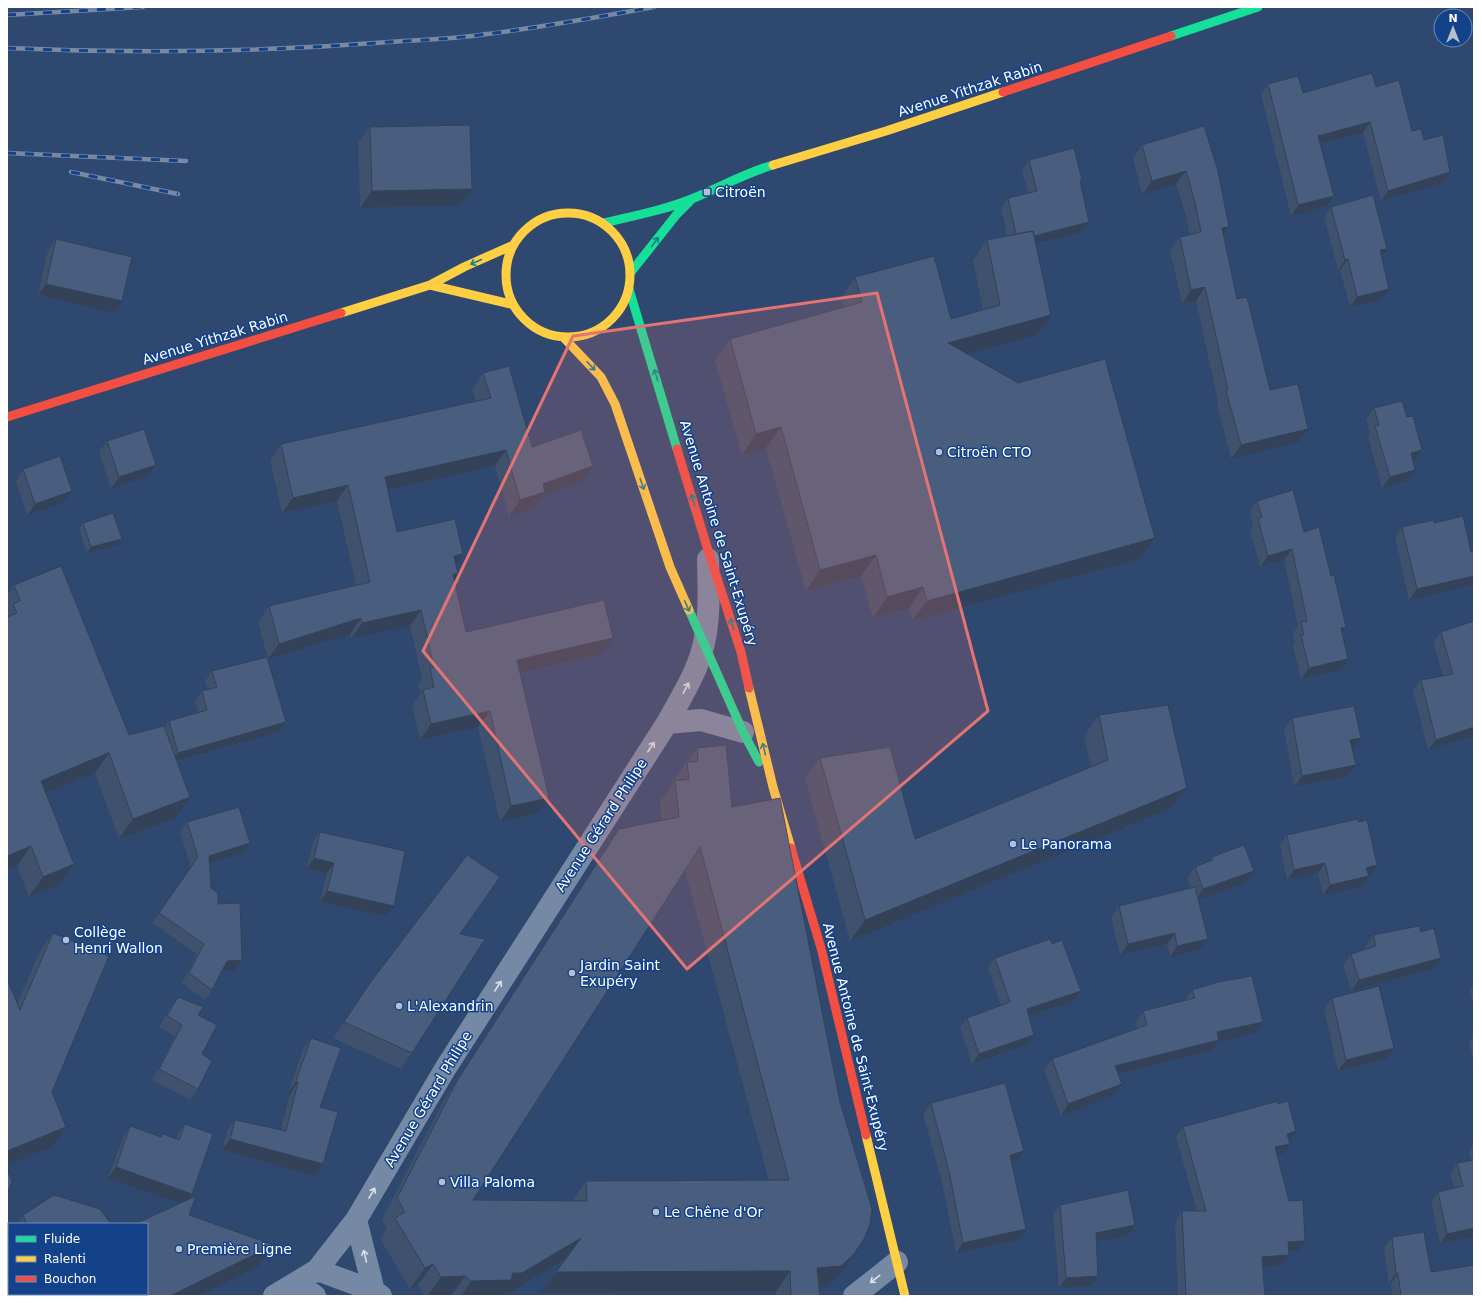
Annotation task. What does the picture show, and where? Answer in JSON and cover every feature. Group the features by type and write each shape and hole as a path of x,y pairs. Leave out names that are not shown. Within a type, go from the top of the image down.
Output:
{"main road":[{"name":"Avenue Yithzak Rabin","path":"603,223 650,212 693,199 759,168 886,132 1258,7"},
{"name":"Avenue Yithzak Rabin","path":"631,272 676,214 693,199"},
{"path":"563,212 584,214 603,223 617,236 627,254 631,272 629,289 621,309 606,325 586,335 564,338 543,333 524,321 511,304 505,285 505,265 511,246 524,230 542,218 563,212"},
{"name":"Avenue Yithzak Rabin","path":"7,417 430,285 464,267 511,246"},
{"path":"430,285 511,304"},
{"name":"Avenue Antoine de Saint-Exupéry","path":"629,289 707,547 741,652 773,787 821,948 905,1296"},
{"name":"Avenue Antoine de Saint-Exupéry","path":"564,338 601,377 615,404 670,567 743,732 773,787"}],"street":[{"name":"Avenue Gérard Philipe","path":"274,1296 317,1270 356,1220 445,1069 667,723 696,668 704,643 709,599 707,547"},
{"path":"667,723 701,720 743,732"},
{"path":"356,1220 377,1293"},
{"path":"854,1296 897,1262"},
{"path":"317,1270 377,1293"},
{"path":"298,1282 314,1296"}],"highlighted area":[{"path":"877,293 988,711 687,969 423,651 573,336"}],"building":[{"path":"1372,73 1376,87 1399,80 1412,131 1421,129 1424,140 1443,135 1450,172 1388,191 1370,122 1318,136 1334,196 1298,205 1268,84 1298,76 1303,93"},
{"path":"470,125 472,189 372,191 370,127"},
{"path":"1204,126 1218,171 1229,227 1222,228 1237,299 1247,297 1270,390 1298,384 1308,429 1241,445 1226,391 1228,390 1205,287 1191,290 1180,237 1201,232 1195,202 1186,171 1152,181 1142,145"},
{"path":"1074,148 1082,180 1080,181 1089,222 1034,236 1033,231 1016,234 1008,198 1037,191 1029,160"},
{"path":"1373,195 1387,249 1380,250 1389,289 1357,297 1348,259 1345,260 1331,207"},
{"name":"Citroën CTO","path":"1033,231 1051,315 948,343 1018,383 1105,359 1155,538 927,601 923,587 887,597 876,555 820,570 781,427 756,434 730,339 862,302 855,277 934,256 951,319 1000,305 987,240"},
{"path":"56,239 132,257 122,301 46,284"},
{"path":"509,366 532,447 581,430 593,466 543,484 545,492 520,500 506,450 385,477 397,532 455,519 463,554 454,556 458,574 453,574 466,632 604,600 613,638 517,660 549,798 511,806 490,711 431,724 423,690 434,687 430,668 434,667 421,610 362,623 361,618 279,644 269,606 370,582 348,485 293,498 281,444 491,398 483,373"},
{"path":"1402,401 1407,417 1413,416 1422,450 1411,453 1415,470 1390,477 1375,426 1379,425 1374,408"},
{"path":"144,429 156,465 119,477 107,441"},
{"path":"60,456 72,491 35,504 23,469"},
{"path":"1293,490 1304,532 1319,527 1331,576 1334,575 1346,627 1341,628 1348,659 1309,668 1301,635 1304,635 1301,622 1307,621 1292,549 1268,556 1258,519 1262,517 1257,501"},
{"path":"113,513 122,539 91,547 83,523"},
{"path":"1463,516 1471,552 1474,552 1474,576 1417,589 1402,527 1434,520 1434,523"},
{"path":"61,566 129,735 164,726 190,797 133,819 109,753 41,781 74,864 43,877 31,846 7,856 7,617 17,613 13,604 20,601 14,585"},
{"path":"1474,621 1474,727 1436,740 1421,680 1453,674 1441,632"},
{"path":"267,657 286,722 178,753 169,721 207,710 202,691 217,687 212,671"},
{"name":"Le Panorama","path":"1168,705 1187,788 865,920 820,758 890,747 915,839 1108,760 1099,715"},
{"path":"1354,706 1361,738 1350,740 1356,765 1302,776 1292,718"},
{"path":"726,745 732,807 780,798 840,1102 872,1209 870,1224 864,1239 854,1254 841,1266 817,1268 820,1296 791,1296 790,1271 556,1272 581,1238 522,1273 513,1273 511,1280 471,1281 465,1276 441,1277 433,1264 425,1268 395,1218 405,1212 397,1198 457,1081 619,829 679,817 675,781 689,779 687,762 698,761 697,748","holes":["700,847 789,1180 586,1181 587,1201 473,1200"]},
{"path":"239,807 250,843 209,856 211,888 218,893 218,904 240,903 242,960 227,961 212,990 189,973 204,944 159,913 198,857 187,822"},
{"path":"1358,819 1358,822 1367,820 1377,865 1366,868 1369,876 1330,885 1325,863 1294,870 1287,835"},
{"path":"320,832 405,851 394,906 327,891 334,863 314,858"},
{"path":"1244,845 1254,871 1203,889 1195,867 1213,860 1212,857"},
{"name":"L'Alexandrin","path":"467,855 500,877 460,934 485,939 412,1053 344,1022 370,983"},
{"path":"1195,887 1208,939 1177,946 1175,933 1128,944 1119,906"},
{"path":"1419,926 1421,932 1434,928 1441,958 1359,980 1351,954 1376,946 1373,935"},
{"path":"53,933 109,956 52,1092 66,1127 7,1151 7,979 20,1010"},
{"path":"1050,939 1052,944 1062,940 1081,991 1027,1009 1034,1035 979,1054 967,1018 1010,1002 995,958"},
{"path":"1252,976 1263,1022 1217,1032 1219,1040 1115,1066 1122,1084 1068,1104 1052,1059 1147,1025 1143,1011 1195,998 1192,990 1218,982"},
{"path":"1379,986 1394,1048 1346,1060 1332,998"},
{"path":"178,997 203,1007 198,1015 217,1025 202,1054 212,1061 198,1089 159,1069 182,1025 167,1016"},
{"path":"311,1038 341,1048 320,1107 338,1112 323,1164 230,1139 235,1120 286,1131 298,1082 296,1081"},
{"path":"1005,1083 1024,1151 1010,1155 1026,1229 963,1243 949,1171 931,1103"},
{"path":"1278,1101 1278,1104 1288,1101 1296,1131 1287,1134 1290,1144 1275,1147 1289,1201 1303,1200 1305,1241 1288,1242 1289,1255 1262,1257 1265,1296 1186,1296 1182,1211 1206,1211 1183,1127"},
{"path":"185,1124 213,1134 192,1194 116,1167 130,1126 161,1137 163,1134 179,1140"},
{"path":"1474,1160 1474,1228 1447,1234 1438,1192 1463,1186 1457,1163"},
{"path":"7,1169 12,1182 7,1194"},
{"path":"1128,1190 1135,1225 1096,1233 1098,1276 1066,1278 1060,1205"},
{"path":"54,1195 100,1209 110,1223 27,1223 23,1215"},
{"path":"196,1196 189,1215 274,1245 170,1296 71,1296 148,1295 148,1223 137,1223"},
{"path":"1424,1232 1431,1272 1474,1265 1474,1296 1401,1296 1398,1273 1396,1273 1392,1237"}],"railway":[{"path":"7,15 143,7"},
{"path":"7,48 103,51 246,50 438,39 475,36 550,25 654,7"},
{"path":"7,153 186,161"},
{"path":"71,172 178,194"}],"traffic: fast":[{"path":"1171,36 1258,7"},
{"path":"603,223 672,206 773,165"},
{"path":"631,272 677,214 690,201"},
{"path":"629,289 677,449"},
{"path":"689,610 743,732 759,762"}],"traffic: slow":[{"path":"773,165 886,131 1003,92"},
{"path":"574,213 592,217 603,223 616,235 626,251 630,275 626,299 620,310 608,323 586,335 562,337 544,333 533,327 520,315 508,293 506,269 510,251 516,240 528,227 550,215 574,213"},
{"path":"341,313 430,285 464,267 511,246"},
{"path":"430,285 511,304"},
{"path":"564,338 601,377 615,404 670,567 689,610"},
{"path":"749,688 773,787 791,848"},
{"path":"866,1135 905,1296"}],"traffic: jam":[{"path":"1003,92 1171,36"},
{"path":"7,417 341,313"},
{"path":"677,449 741,652 749,688"},
{"path":"791,848 821,948 866,1135"}],"place":[{"name":"Citroën","path":"707,192"},
{"name":"Citroën CTO","path":"939,452"},
{"name":"Le Panorama","path":"1013,844"},
{"name":"Collège Henri Wallon","path":"66,940"},
{"name":"Jardin Saint Exupéry","path":"572,973"},
{"name":"L'Alexandrin","path":"399,1006"},
{"name":"Villa Paloma","path":"442,1182"},
{"name":"Le Chêne d'Or","path":"656,1212"},
{"name":"Première Ligne","path":"179,1249"}]}
